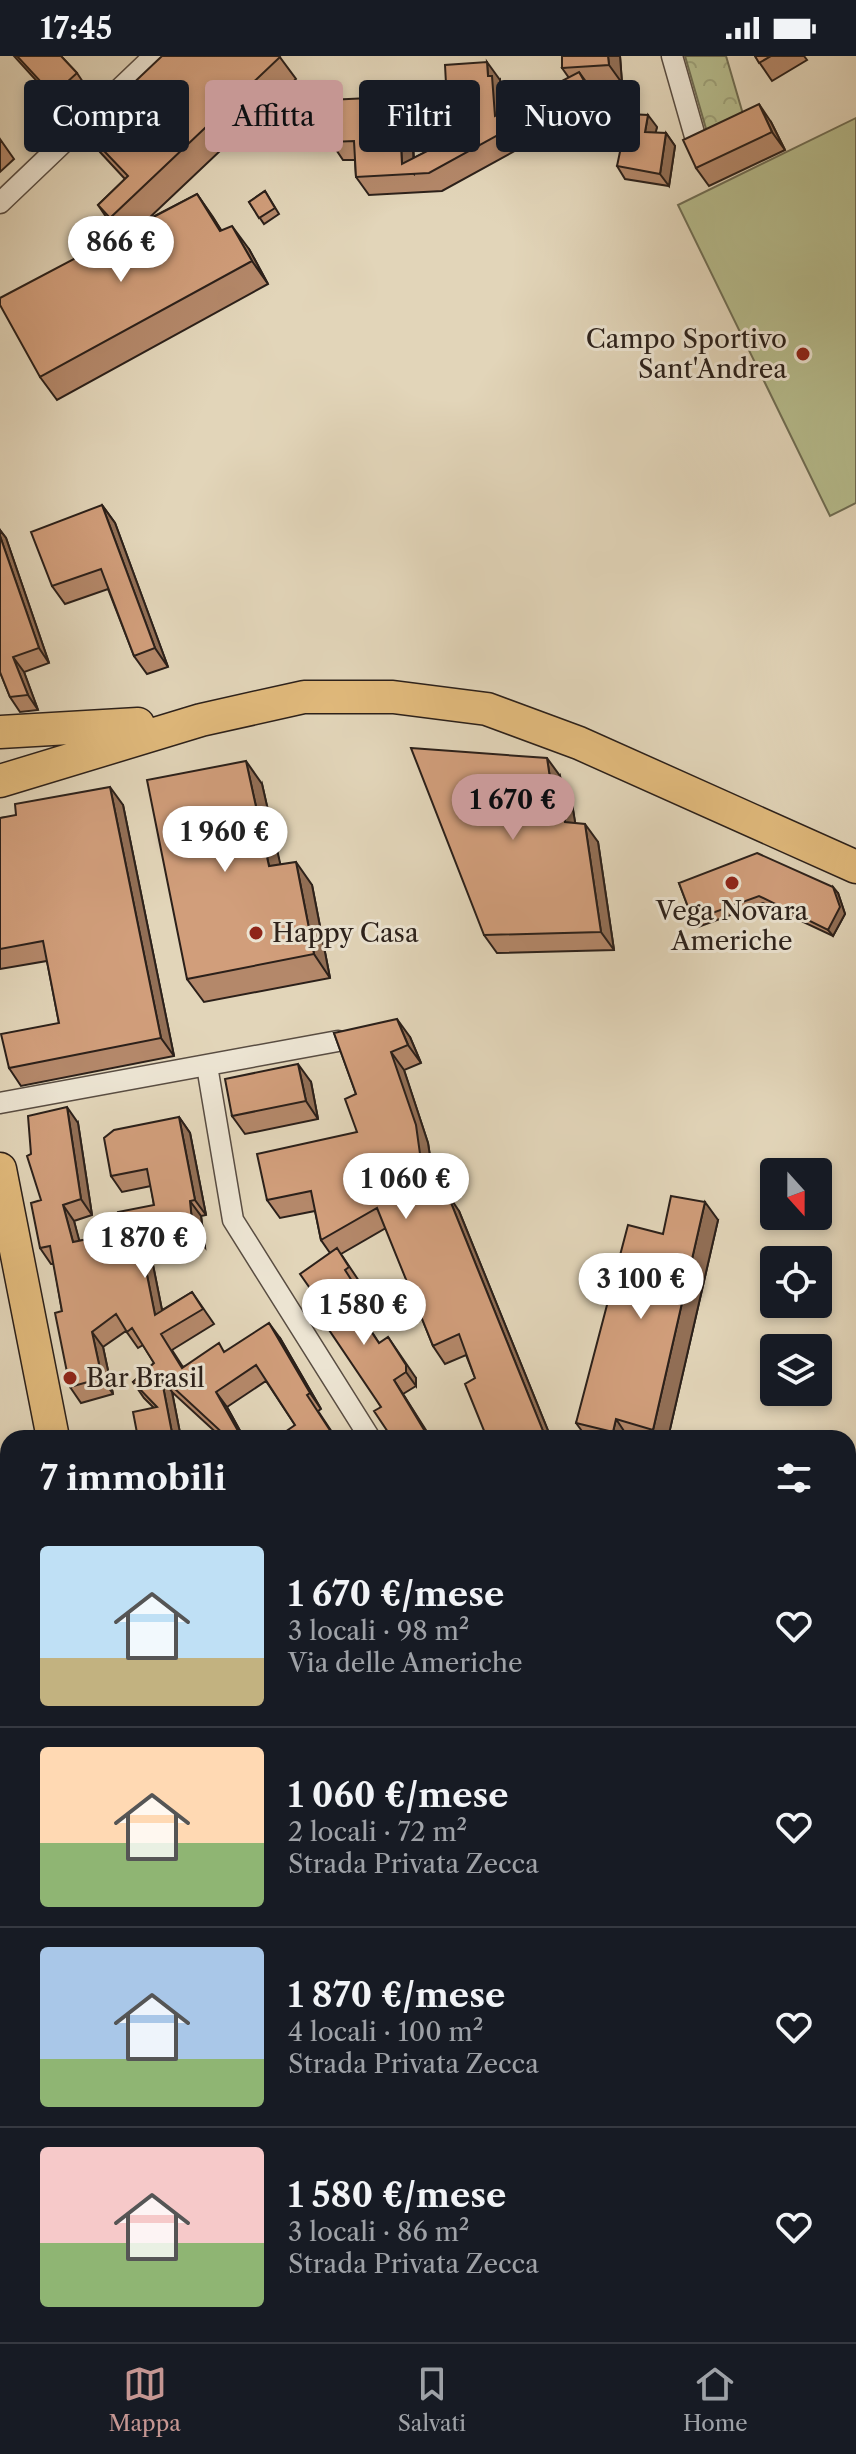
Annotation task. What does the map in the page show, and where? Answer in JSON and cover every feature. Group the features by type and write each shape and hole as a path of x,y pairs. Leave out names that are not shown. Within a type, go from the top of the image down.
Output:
{"main road":[{"path":"0,781 201,720 304,697 393,697 487,709 579,743 856,867"},
{"path":"0,732 201,720"},
{"path":"0,1169 48,1430"}],"street":[{"path":"0,203 154,56"},
{"path":"672,56 696,140"},
{"path":"0,1103 338,1041"},
{"path":"207,1066 233,1220 365,1430"}],"green space":[{"path":"685,56 726,56 745,121 709,139"},
{"name":"Campo Sportivo Sant'Andrea","path":"856,118 856,503 830,516 678,205"}],"building":[{"path":"17,56 61,56 77,73 69,80 39,80"},
{"path":"162,56 280,57 256,80 205,80 205,128 189,143 189,80 137,80"},
{"path":"562,56 608,56 609,65 562,68"},
{"path":"755,56 771,56 759,63"},
{"path":"487,62 488,76 492,76 496,136 480,145 480,80 446,80 445,65"},
{"path":"579,72 584,80 564,80"},
{"path":"359,98 359,152 401,152 402,164 426,152 467,152 429,173 356,177 354,141 343,141 343,99"},
{"path":"759,104 772,132 696,168 683,140"},
{"path":"640,115 648,115 645,132 666,133 660,174 617,166 620,152 640,152"},
{"path":"105,152 180,152 110,218 98,205 128,176"},
{"path":"265,191 275,208 259,218 249,202"},
{"path":"197,194 220,231 232,226 252,261 40,377 0,305 0,298"},
{"path":"102,505 155,648 134,656 101,569 52,586 31,532"},
{"path":"0,536 39,648 13,657 28,695 10,697 0,672"},
{"path":"411,748 547,758 550,778 558,779 565,822 585,824 601,932 484,935"},
{"name":"Happy Casa","path":"246,761 269,866 296,862 314,954 187,979 147,780"},
{"path":"110,787 161,1038 9,1068 1,1034 59,1023 43,941 0,949 0,818 16,815 15,804"},
{"path":"757,853 833,887 840,907 828,930 759,896 693,920 679,883"},
{"path":"397,1019 408,1045 391,1052 416,1125 426,1197 447,1193 543,1430 484,1430 465,1384 475,1378 459,1334 433,1346 377,1208 321,1240 311,1191 267,1200 257,1154 357,1132 345,1099 356,1094 334,1033"},
{"path":"298,1064 306,1101 232,1116 225,1079"},
{"path":"67,1107 81,1199 63,1205 73,1242 122,1232 118,1212 154,1205 147,1169 111,1176 104,1138 114,1130 179,1117 195,1200 190,1201 193,1231 141,1245 155,1315 192,1292 203,1309 161,1334 182,1368 219,1343 224,1352 269,1323 310,1393 307,1395 330,1430 288,1430 295,1425 256,1365 216,1392 237,1430 219,1430 161,1376 171,1430 136,1430 133,1412 157,1407 133,1382 154,1363 132,1328 127,1332 116,1314 92,1332 102,1378 70,1387 55,1313 62,1311 50,1246 40,1248 31,1203 41,1200 27,1156 31,1154 28,1116"},
{"path":"671,1196 705,1202 653,1430 616,1419 613,1430 576,1423 628,1225 663,1234"},
{"path":"337,1248 349,1267 345,1270 352,1281 342,1288 379,1343 388,1337 406,1365 406,1372 394,1380 424,1430 387,1430 374,1411 381,1407 323,1321 330,1317 300,1274"}],"place":[{"name":"Campo Sportivo Sant'Andrea","path":"803,354"},
{"name":"Vega Novara Americhe","path":"732,883"},
{"name":"Happy Casa","path":"256,933"},
{"name":"Bar Brasil","path":"70,1378"}]}
